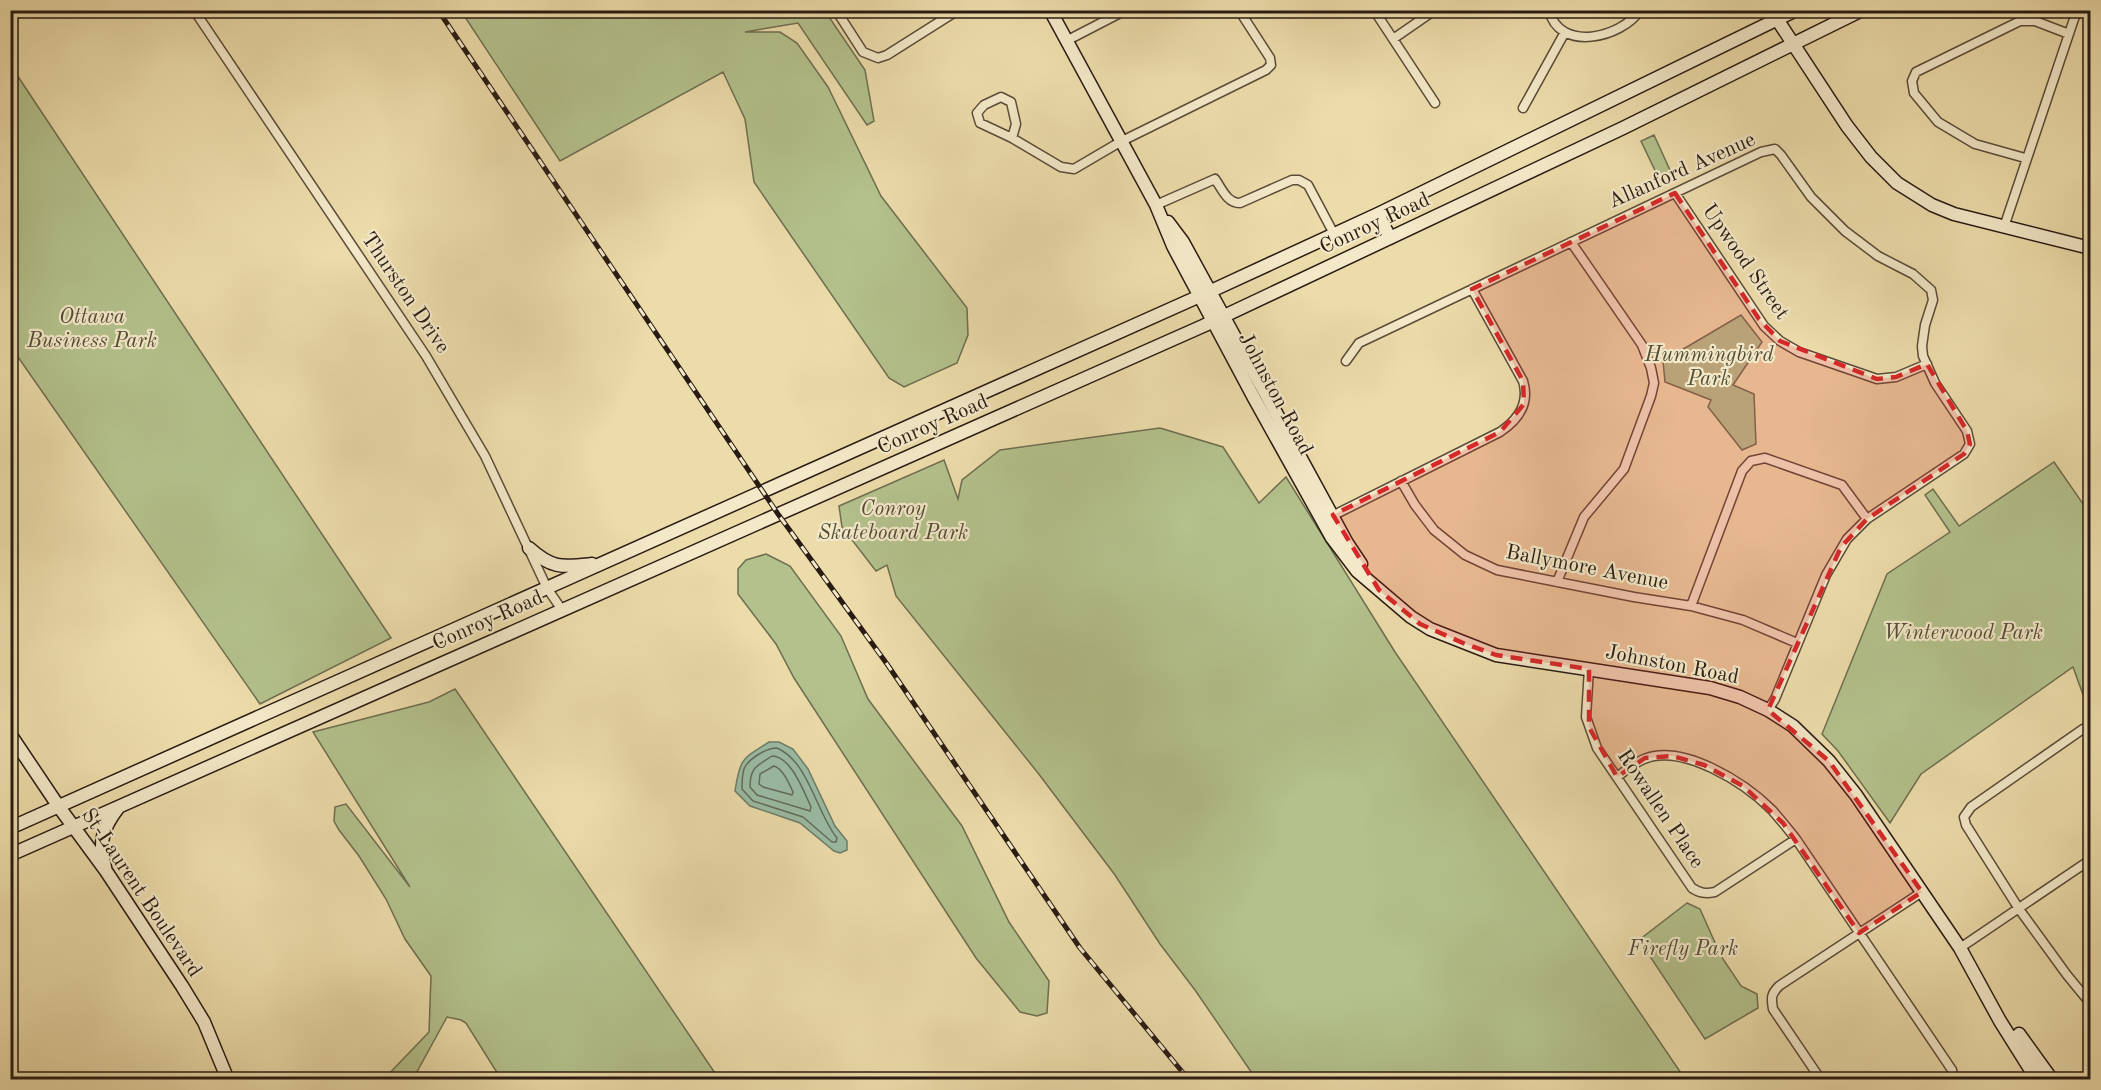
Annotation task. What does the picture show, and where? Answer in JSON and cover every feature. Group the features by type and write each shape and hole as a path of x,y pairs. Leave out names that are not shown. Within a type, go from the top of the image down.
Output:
{"main road":[{"name":"Johnston Road","path":"1050,10 1156,205 1183,242 1219,319 1328,518 1378,590 1420,624 1496,655 1710,688 1740,697 1768,710 1793,726 1829,761 1856,795 1960,948 1981,985 2007,1017 2047,1079"},
{"name":"Conroy Road","path":"10,828 321,691 1206,293 1378,214 1774,15 1796,10"},
{"name":"Conroy Road","path":"10,855 1219,319 1623,128 1862,10"},
{"path":"1774,15 1847,126 1870,157 1897,183 1932,205 1954,214 2091,248"},
{"path":"1378,214 1390,238"},
{"path":"529,548 542,560 561,566 605,563"},
{"name":"St-Laurent Boulevard","path":"10,734 106,871 204,1022 228,1080"},
{"path":"106,871 102,857 103,832 119,807"}],"street":[{"name":"Thurston Drive","path":"194,10 426,356 485,456 547,588 562,610"},
{"path":"836,10 863,52 878,58 887,55 956,11"},
{"path":"1066,41 1126,10"},
{"path":"1012,138 1016,124 1011,102 1001,97 984,105 977,113 980,123 1012,138 1061,167 1074,169 1120,142 1266,70 1271,65 1270,58 1239,10"},
{"path":"1374,10 1435,103"},
{"path":"1393,39 1435,10"},
{"path":"1549,10 1556,25 1565,32 1586,38 1595,37 1628,22 1640,10"},
{"path":"2004,227 2025,158 2077,10"},
{"path":"2025,158 1975,144 1938,122 1914,93 1912,81 1916,72 2020,21 2036,21 2069,34"},
{"path":"1523,108 1565,32"},
{"name":"Allanford Avenue","path":"1346,361 1359,343 1761,152 1775,149 1811,197 1845,231 1878,256 1913,274 1931,290 1933,300 1925,325 1922,346 1935,383 1967,431 1970,444 1964,454 1867,519 1847,539 1834,558 1775,699 1768,710"},
{"path":"1156,205 1215,179 1228,199 1234,203 1240,203 1292,180 1299,180 1308,185 1334,234"},
{"name":"Upwood Street","path":"1675,193 1764,326 1789,346 1799,352 1877,379 1896,377 1927,364"},
{"path":"1557,582 1584,517 1624,469 1654,383 1652,368 1642,345 1571,242"},
{"path":"1328,518 1500,432 1510,425 1524,404 1527,394 1523,381 1472,289"},
{"path":"1691,606 1742,471 1751,461 1765,458 1842,485 1867,519"},
{"name":"Ballymore Avenue","path":"1401,481 1434,530 1465,555 1497,570 1691,606 1743,620 1797,643"},
{"name":"Rowallen Place","path":"1589,669 1586,709 1589,728 1597,748 1692,888 1705,894 1715,892 1796,839"},
{"path":"2090,1001 2067,975 2019,909 1965,825 1964,817 1971,807 2084,729 2091,727"},
{"path":"1617,777 1645,758 1672,756 1704,765 1725,776 1772,810 1796,839 1952,1070 1954,1080"},
{"path":"1960,948 2091,860"},
{"path":"1821,1080 1773,1009 1771,999 1779,986 1922,892"}],"highlighted area":[{"path":"1675,193 1759,319 1780,341 1877,379 1896,377 1927,364 1967,431 1970,444 1964,454 1867,519 1841,547 1768,710 1829,761 1922,892 1859,933 1783,823 1743,786 1704,765 1672,756 1645,758 1617,777 1589,727 1589,669 1496,655 1463,643 1420,624 1379,590 1333,515 1500,432 1524,404 1523,381 1472,289"}],"green space":[{"path":"461,11 825,11 865,70 874,121 867,125 798,23 745,32 780,32 797,43 828,87 881,196 967,308 968,335 957,363 904,387 889,378 754,182 745,119 723,72 560,161"},
{"name":"Ottawa Business Park","path":"11,66 391,638 260,704 11,347"},
{"path":"1654,135 1674,179 1662,185 1641,141"},
{"name":"Hummingbird Park","path":"1741,315 1762,342 1733,385 1754,394 1756,444 1742,450 1708,407 1711,400 1665,382 1663,361"},
{"name":"Conroy Skateboard Park","path":"1160,428 1223,447 1259,503 1286,477 1395,652 1685,1079 1256,1079 1195,990 1160,944 1115,875 1038,773 896,596 887,565 876,571 842,527 839,506 944,460 958,499 962,480 1000,450"},
{"name":"Winterwood Park","path":"2054,462 2090,514 2090,668 2083,668 2090,693 2090,714 2073,667 1921,774 1890,823 1838,751 1822,734 1887,574 1950,532 1925,495 1933,489 1959,526"},
{"path":"766,554 790,566 841,636 868,699 962,826 1009,922 1049,981 1047,1013 1037,1016 1020,1012 976,958 794,678 776,644 738,594 738,569 746,560"},
{"path":"455,689 719,1079 501,1079 466,1023 447,1017 413,1079 384,1079 429,1032 431,976 405,939 386,899 359,856 339,830 334,821 335,807 346,804 410,887 313,732 429,702"},
{"name":"Firefly Park","path":"1687,903 1700,909 1721,956 1741,986 1757,994 1758,1008 1705,1039 1639,940"}],"water":[{"path":"769,742 779,742 793,749 808,769 835,826 847,841 847,850 840,853 834,851 800,823 750,806 735,791 744,760"}],"railway":[{"path":"438,10 778,514 887,664 1080,948 1189,1080"}]}
